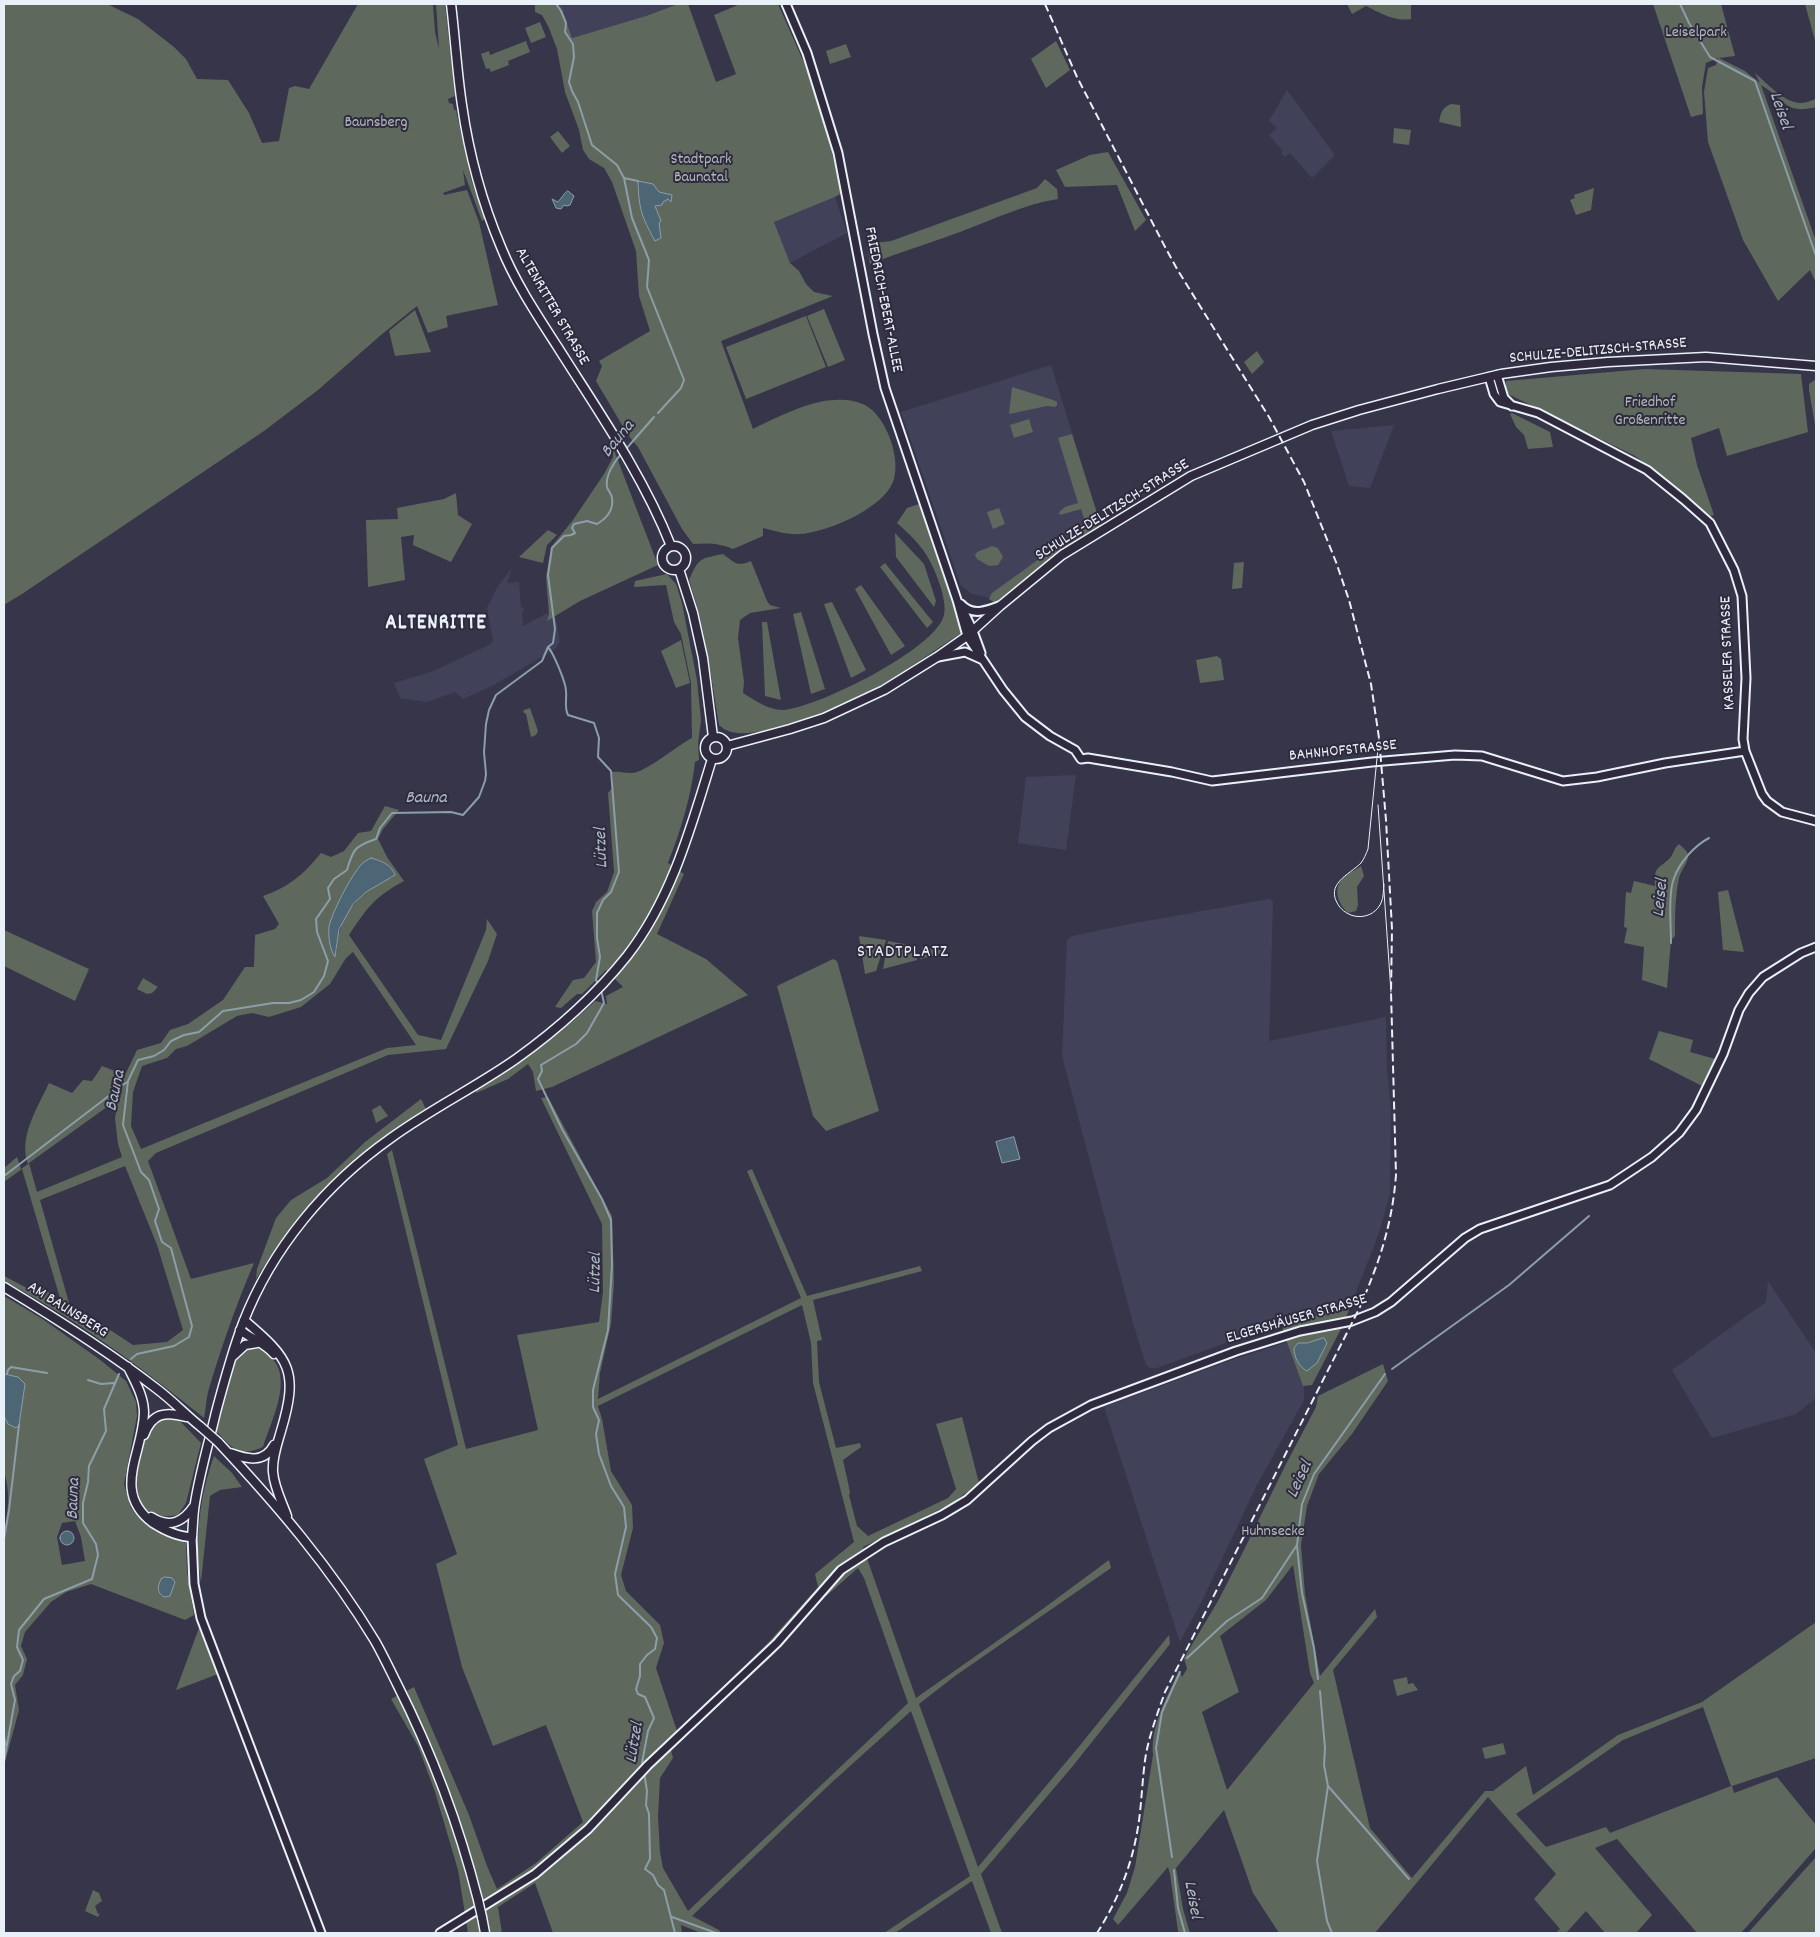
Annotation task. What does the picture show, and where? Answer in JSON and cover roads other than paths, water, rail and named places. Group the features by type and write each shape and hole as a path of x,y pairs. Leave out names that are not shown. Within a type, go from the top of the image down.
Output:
{"main road":[{"name":"ALTENRITTER STRASSE","path":"451,4 463,110 482,197 501,249 535,313 628,459 660,518 671,546 680,549 684,553 684,565 679,569"},
{"name":"SCHULZE-DELITZSCH-STRASSE","path":"727,746 790,729 837,712 884,690 937,658 1062,556 1190,476 1281,437 1359,410 1497,375 1608,362 1706,357 1816,366"},
{"path":"671,546 663,553 663,563 667,568 679,569 694,612 713,737"},
{"path":"713,737 720,737 727,746 723,756 716,759 706,754 704,747 707,740 713,737"},
{"path":"193,1534 195,1504 230,1359 258,1289 278,1253 305,1217 362,1159 392,1137 528,1050 561,1025 610,976 640,938 662,900 679,864 712,758"},
{"name":"AM BAUNSBERG","path":"4,1287 75,1330 160,1390 218,1442 290,1522"},
{"path":"244,1320 276,1348 288,1369 291,1384 290,1399 274,1454 273,1473 279,1497 290,1522 319,1560 375,1642 410,1710 439,1776 466,1855 485,1933"},
{"path":"228,1453 253,1459 270,1452 282,1419 288,1385 284,1368 270,1348 240,1330"},
{"path":"230,1359 245,1345 260,1343"},
{"path":"128,1367 143,1400 144,1415 131,1473 131,1488 137,1506 146,1517 159,1526 174,1533 193,1534"},
{"path":"189,1417 166,1414 150,1421 143,1438 134,1478 135,1492 146,1513 154,1519 189,1528 193,1534"},
{"path":"173,1523 185,1518 195,1504"}],"street":[{"name":"FRIEDRICH-EBERT-ALLEE","path":"786,4 807,53 838,153 885,388 970,633"},
{"path":"1497,375 1504,398 1512,406"},
{"name":"KASSELER STRASSE","path":"1489,377 1494,394 1500,402 1538,413 1646,470 1710,523 1734,570 1742,596 1746,678 1743,739 1745,751 1762,794 1767,801 1782,812 1812,820"},
{"path":"957,600 964,608 971,611 984,612 1000,606"},
{"name":"BAHNHOFSTRASSE","path":"970,633 983,660 1003,690 1025,717 1050,736 1075,750 1081,759 1088,758 1148,767 1212,781 1372,762 1455,755 1490,757 1563,781 1745,751"},
{"path":"937,658 965,652 983,660"},
{"name":"ELGERSHÄUSER STRASSE","path":"440,1933 535,1874 588,1829 648,1765 777,1643 841,1570 861,1555 884,1542 942,1515 967,1500 1049,1428 1091,1405 1276,1337 1342,1324 1375,1312 1391,1302 1465,1238 1480,1229 1610,1184 1652,1157 1678,1133 1696,1110 1723,1054 1739,1010 1748,993 1763,977 1816,947"},
{"path":"193,1534 194,1584 201,1618 321,1933"}],"waterway":[{"name":"Bauna","path":"556,4 566,23 565,32 573,44 574,57 569,82 572,91 578,102 592,145 617,165 624,178 632,218 649,260 647,287 684,380 681,388 658,413"},
{"name":"Leisel","path":"1680,4 1689,23 1710,57 1755,81 1816,256"},
{"path":"624,178 638,181"},
{"name":"Bauna","path":"626,449 654,417"},
{"name":"Bauna","path":"131,1359 137,1354 174,1346 189,1337 192,1326 171,1248 162,1242 155,1221 159,1209 149,1180 141,1172 123,1125 128,1081 138,1060 154,1056 164,1050 171,1041 184,1035 199,1032 223,1011 273,1003 289,1003 301,1000 314,992 324,976 328,961 317,932 316,919 330,899 328,888 334,879 347,870 356,849 376,839 380,828 392,813 451,812 463,815 479,797 486,774 484,752 486,724 489,710 496,695 542,661 548,647 553,643 555,629 548,575 552,548 564,536 575,533 572,528 574,524 587,521 597,524 609,513 612,502 607,487 607,478 621,454"},
{"name":"Lützel","path":"548,647 564,682 568,715 594,723 599,738 598,757 611,771 619,872 611,892 603,900 597,913 597,938 600,957 596,980 599,986"},
{"name":"Leisel","path":"1671,943 1670,901 1674,878 1688,855 1709,838"},
{"name":"Lützel","path":"601,990 604,1003 587,1033 576,1044 541,1065 542,1071 538,1079 562,1129 602,1199 611,1220 612,1265 608,1330 593,1390 593,1407 599,1420 596,1434 599,1454 611,1486 624,1507 626,1527 615,1574 618,1595 651,1627 657,1638 655,1649 640,1664 640,1676 636,1689 638,1694 645,1697 654,1718 648,1731 642,1763 643,1768"},
{"path":"4,1176 127,1082"},
{"name":"Leisel","path":"1392,1369 1509,1285 1589,1216"},
{"path":"7,1374 11,1367 47,1373"},
{"name":"Bauna","path":"4,1761 15,1700 11,1684 14,1676 20,1671 23,1660 17,1647 19,1630 44,1599 92,1579 98,1555 96,1544 83,1523 83,1503 88,1482 89,1466 106,1431 104,1409 119,1374"},
{"name":"Leisel","path":"1187,1658 1227,1621 1262,1598 1297,1545 1302,1504 1314,1474 1385,1374"},
{"path":"88,1380 101,1384 114,1383"},
{"path":"4,1539 19,1425"},
{"path":"1297,1546 1302,1593 1314,1648 1318,1679"},
{"name":"Leisel","path":"1172,1857 1156,1748 1162,1712 1180,1672"},
{"path":"1320,1691 1325,1748 1324,1765 1328,1786 1317,1861 1327,1921 1332,1933"},
{"name":"Bauna","path":"4,1736 6,1746"},
{"name":"Lützel","path":"644,1772 647,1791 646,1805 649,1814 650,1859 645,1869 653,1875 658,1885 664,1890 675,1933"},
{"path":"1328,1786 1409,1879"},
{"name":"Leisel","path":"1174,1870 1178,1908 1185,1933"},
{"path":"672,1917 716,1933"}],"tram line":[{"path":"1379,738 1368,849 1361,863 1336,886 1335,898 1339,906 1349,914 1355,916 1367,915 1373,913 1381,903 1384,884"},
{"path":"1378,805 1391,992"}],"railway":[{"path":"1045,4 1077,77 1177,269 1269,417 1304,482 1336,562 1349,600 1371,684 1379,738 1392,929 1391,992 1396,1175 1384,1244 1359,1309 1165,1692 1146,1754 1139,1818 1132,1855 1118,1895 1097,1933"}],"district":[{"name":"ALTENRITTE","path":"436,625"},
{"name":"STADTPLATZ","path":"903,954"}],"park label":[{"name":"Leiselpark","path":"1696,34"},
{"name":"Baunsberg","path":"376,124"},
{"name":"Stadtpark Baunatal","path":"701,170"},
{"name":"Friedhof Großenritte","path":"1650,413"},
{"name":"Huhnsecke","path":"1273,1533"}]}
